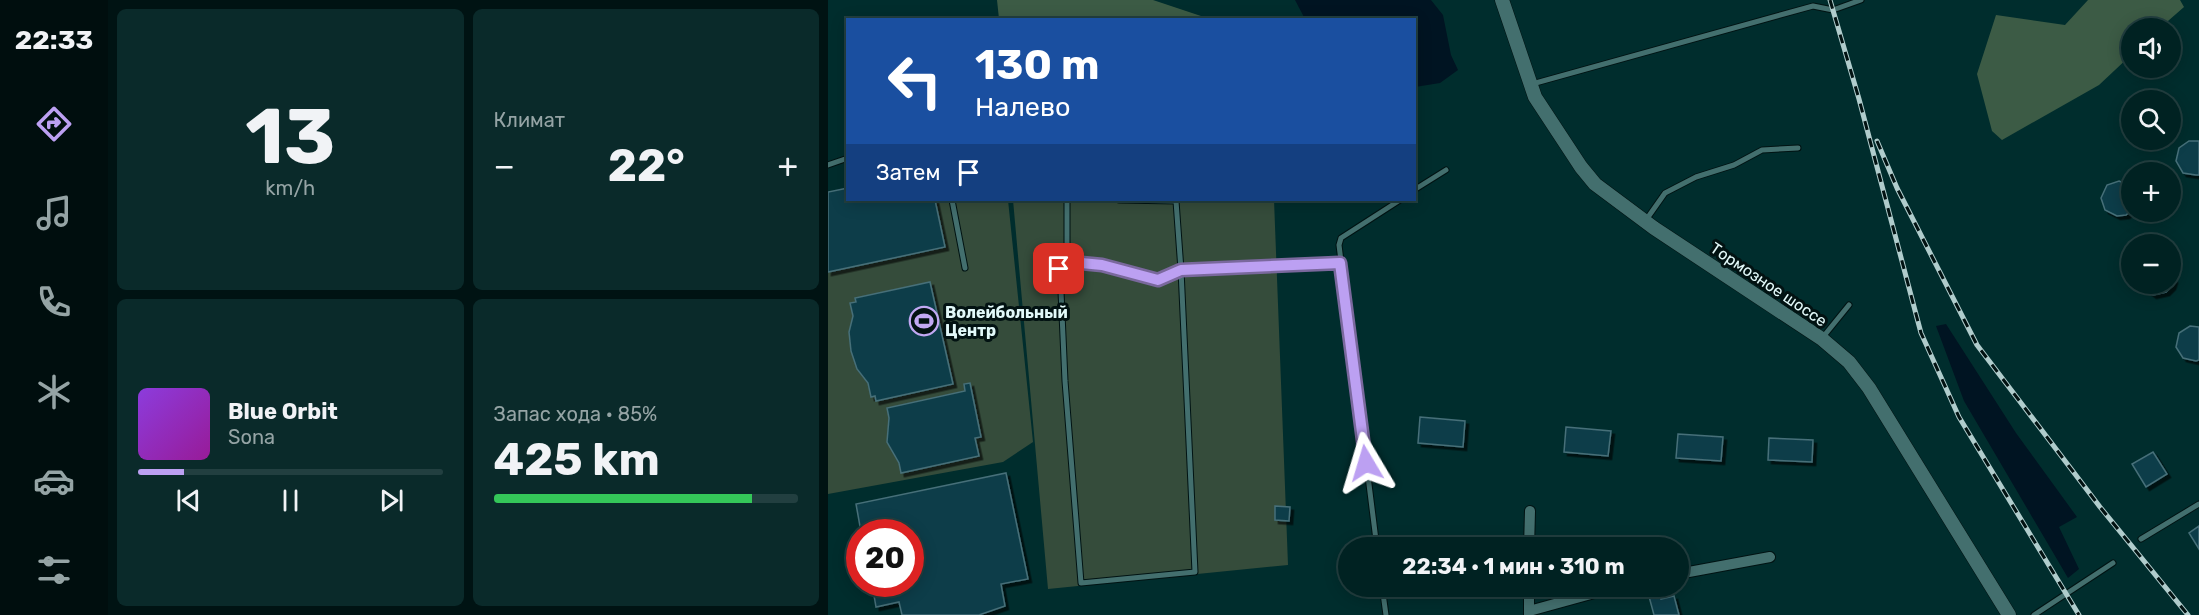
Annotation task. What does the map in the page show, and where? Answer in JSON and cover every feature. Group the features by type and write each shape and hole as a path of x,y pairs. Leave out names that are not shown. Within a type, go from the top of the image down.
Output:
{"street":[{"name":"Тормозное шоссе","path":"1502,0 1530,85 1544,112 1595,184 1645,222 1822,339 1862,376 2009,615"},
{"path":"1529,537 1530,511"},
{"path":"1689,572 1770,556"},
{"path":"1529,597 1529,613 1583,597"}],"lane":[{"path":"1530,85 1813,6 1833,10 1861,0"},
{"path":"1645,222 1665,193 1696,177 1734,165 1762,150 1798,148"},
{"path":"828,165 846,159"},
{"path":"1416,189 1446,170"},
{"path":"952,201 965,268"},
{"path":"1067,201 1067,264"},
{"path":"1176,201 1181,270 1195,572 1081,583 1065,381 1059,269 1071,262 1102,265 1158,280 1181,270 1340,263"},
{"path":"1376,537 1339,245 1341,238 1398,201"},
{"path":"1822,339 1849,305"},
{"path":"2141,539 2199,504"},
{"path":"2034,615 2113,563"},
{"path":"1384,597 1386,615"}],"green space":[{"path":"997,0 1153,0 1204,18 999,18"},
{"path":"2088,0 2180,0 2184,7 2171,18 2121,18 2121,64 2099,85 2002,140 1992,131 1977,74 1996,15 2065,25"},
{"name":"Волейбольный Центр","path":"828,192 846,201 1008,201 1033,442 1003,462 828,494"},
{"path":"1013,201 1274,201 1288,565 1048,589"}],"water":[{"path":"1295,0 1431,0 1443,15 1451,55 1458,70 1440,83 1416,87 1416,18 1304,18"},
{"path":"1946,324 2016,433 2077,517 2059,527 2079,569 2068,578 1964,401 1936,326"}],"building":[{"path":"2189,141 2199,141 2199,175 2183,173 2181,162 2176,161 2181,147"},
{"path":"2121,182 2121,216 2105,210 2101,198 2107,185"},
{"path":"846,188 846,201 935,201 945,247 828,272 828,192"},
{"path":"930,282 953,384 876,401 875,396 871,397 868,383 857,369 851,351 849,332 853,316 850,303 856,302 855,298"},
{"path":"2190,326 2199,327 2199,360 2196,361 2183,358 2176,347 2179,333"},
{"path":"970,383 981,437 975,438 979,456 901,473 899,463 887,442 889,418 887,408 965,391 964,384"},
{"path":"1420,417 1465,421 1463,447 1418,443"},
{"path":"1566,427 1611,431 1608,456 1564,452"},
{"path":"1678,434 1723,437 1721,461 1676,458"},
{"path":"1769,438 1813,440 1812,462 1768,460"},
{"path":"2153,452 2167,474 2146,487 2132,464"},
{"path":"1006,473 1028,579 1001,584 1005,606 979,615 902,615 899,602 876,607 874,597 924,597 924,519 859,519 856,504"},
{"path":"1275,506 1290,507 1289,521 1275,520"},
{"path":"2199,526 2199,549 2189,533"},
{"path":"1649,597 1660,597 1661,599 1674,597 1679,615 1654,615"}],"railway":[{"path":"1830,0 1859,99 1921,333 1959,417 2079,615"},
{"path":"1877,141 1897,188 1977,345 2100,507 2188,615"}],"place":[{"name":"Волейбольный Центр","path":"924,321"}],"route":[{"path":"1059,269 1071,262 1102,265 1158,280 1177,270 1340,263 1366,463"}]}
